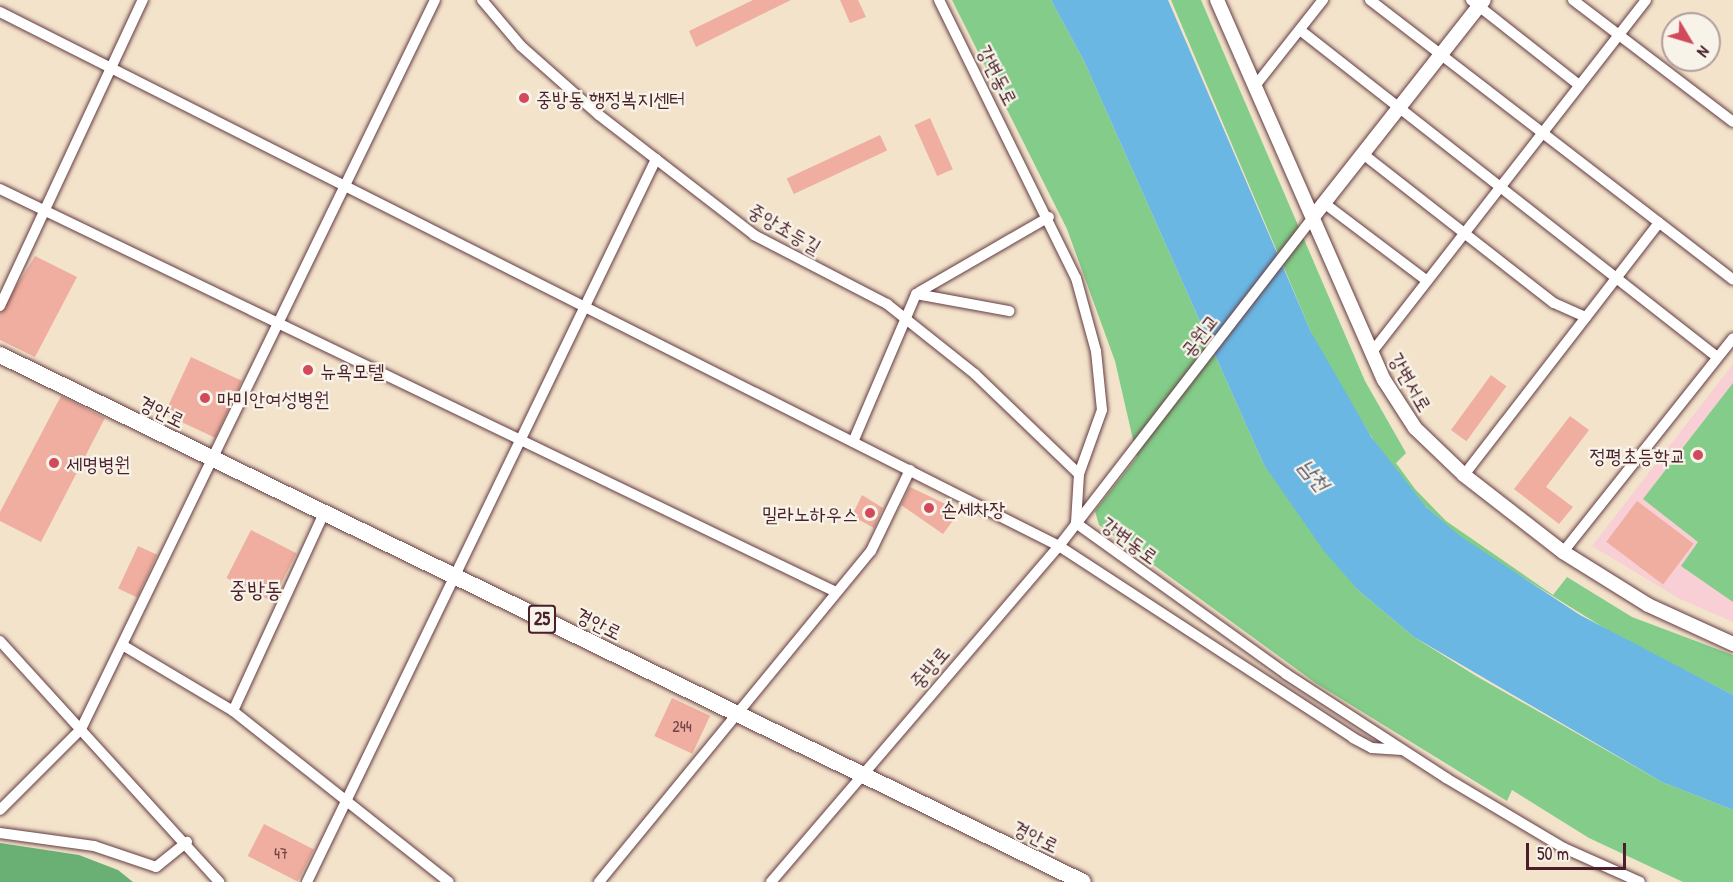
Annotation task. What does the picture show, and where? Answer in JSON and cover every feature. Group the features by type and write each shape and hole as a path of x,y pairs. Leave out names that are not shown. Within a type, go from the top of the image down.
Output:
{"main road":[{"name":"경안로","path":"0,355 1083,882"}],"street":[{"path":"0,306 143,0"},
{"path":"0,810 81,729 283,323 435,0"},
{"name":"중앙초등길","path":"482,0 538,63 656,159 754,235 903,316 983,381 1079,474"},
{"name":"강변동로","path":"939,0 1049,217 1076,278 1096,351 1102,410 1079,474 1076,523 1402,750 1564,848 1640,882"},
{"name":"강변서로","path":"1217,0 1398,407 1464,475 1563,552 1648,605 1733,644"},
{"path":"1255,86 1323,0"},
{"path":"1370,0 1733,280"},
{"path":"1573,0 1733,122"},
{"path":"1372,352 1646,0"},
{"path":"1313,217 1440,56 1478,2 1579,85"},
{"path":"0,12 1059,546 1353,738 1372,748 1402,750"},
{"path":"1299,30 1717,357"},
{"path":"1363,154 1554,303 1586,317"},
{"path":"306,882 656,159"},
{"path":"0,189 283,323 836,592"},
{"path":"1324,203 1427,281"},
{"path":"853,442 903,316 919,292 1049,217"},
{"name":"공원교","path":"1113,476 1313,217"},
{"path":"1464,475 1659,224"},
{"path":"919,292 1009,311"},
{"path":"1563,552 1733,338"},
{"path":"599,882 884,531 910,470"},
{"name":"중방로","path":"771,882 859,773 1059,546 1113,476"},
{"path":"233,711 324,513"},
{"path":"0,641 187,842 219,882"},
{"path":"124,646 233,711 345,803 449,882"},
{"path":"0,833 94,846 156,867 187,842"}],"shaded area":[{"name":"정평초등학교","path":"1733,364 1733,622 1680,599 1592,546"}],"green space":[{"path":"952,0 1051,0 1084,61 1264,465 1358,590 1414,637 1476,676 1662,782 1733,810 1733,882 1683,882 1589,838 1512,790 1507,801 1317,684 1099,525 1095,511 1137,457 1115,361 1067,229"},
{"path":"1171,0 1201,0 1365,381 1406,453 1396,463 1415,489 1446,521 1553,595 1567,577 1632,617 1733,655 1733,695 1614,634 1464,541 1424,505 1379,449 1319,351"},
{"path":"1733,383 1733,602 1681,566 1698,542 1643,499"},
{"path":"0,843 79,855 118,870 133,882 0,882"}],"water":[{"name":"남천","path":"1051,0 1168,0 1311,332 1372,438 1426,507 1460,536 1580,615 1733,695 1733,810 1662,782 1414,637 1358,590 1324,551 1264,465 1084,61"}],"building":[{"path":"753,0 791,0 696,47 689,31"},
{"path":"840,0 858,0 866,17 850,23"},
{"path":"930,118 953,169 937,176 914,125"},
{"path":"880,135 887,150 794,194 787,179"},
{"path":"35,256 77,277 35,357 0,340 0,313"},
{"name":"마미안여성병원","path":"191,357 242,381 215,438 164,414"},
{"path":"1491,375 1506,386 1466,441 1451,430"},
{"name":"세명병원","path":"61,396 105,418 41,542 0,521 0,512"},
{"path":"1570,416 1589,430 1546,487 1573,507 1559,524 1514,489"},
{"name":"손세차장","path":"910,487 960,511 943,534 901,505"},
{"name":"밀라노하우스","path":"862,495 883,508 874,528 852,516"},
{"path":"1637,501 1694,544 1663,584 1606,542"},
{"path":"251,530 296,553 272,601 226,578"},
{"path":"138,546 157,555 137,597 118,589"},
{"path":"672,698 710,716 692,754 654,736"},
{"path":"264,824 314,849 298,881 248,856"}],"place":[{"name":"중방동 행정복지센터","path":"524,98"},
{"name":"뉴욕모텔","path":"308,370"},
{"name":"마미안여성병원","path":"205,398"},
{"name":"정평초등학교","path":"1698,455"},
{"name":"세명병원","path":"54,463"},
{"name":"손세차장","path":"929,508"},
{"name":"밀라노하우스","path":"870,513"}],"district":[{"name":"중방동","path":"256,590"}]}
